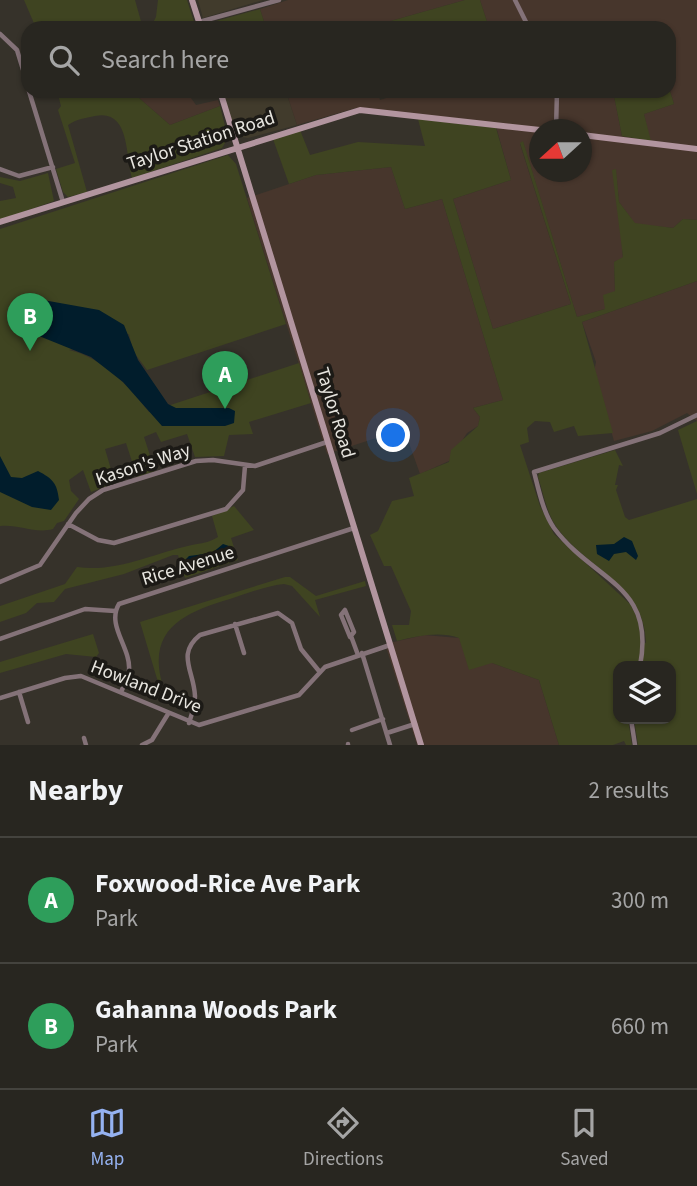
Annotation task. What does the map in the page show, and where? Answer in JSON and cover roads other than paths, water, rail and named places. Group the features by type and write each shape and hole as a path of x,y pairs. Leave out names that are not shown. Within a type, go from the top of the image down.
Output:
{"main road":[{"path":"192,0 199,21"},
{"name":"Taylor Road","path":"222,98 421,745"},
{"name":"Taylor Station Road","path":"0,222 237,146 360,110 529,129"},
{"path":"592,136 697,149"}],"street":[{"path":"213,21 279,0"},
{"path":"515,0 526,21"},
{"path":"0,34 17,50 21,63"},
{"path":"32,98 63,202"},
{"path":"556,119 557,98"},
{"path":"0,169 19,176 53,167"},
{"path":"641,661 644,637 637,609 624,592 556,530 547,516 534,472 660,433 697,415"},
{"name":"Kason's Way","path":"0,582 40,565 89,499 125,483 196,461 222,461 245,466 265,464 328,442"},
{"path":"68,524 97,540 114,543 212,514 226,509 240,496 245,482 245,466"},
{"name":"Rice Avenue","path":"115,611 126,600 354,528"},
{"path":"0,639 85,609 115,611 130,669 121,692"},
{"path":"351,636 354,632 345,610 341,615 347,635 351,636 360,654 390,745"},
{"path":"189,723 195,699 186,656 190,643 200,635 278,613 287,618 301,649 319,671"},
{"path":"235,624 243,653"},
{"name":"Howland Drive","path":"0,698 65,678 81,676 189,723 213,723 299,695 319,671 390,645"},
{"path":"19,692 28,722"},
{"path":"142,745 152,740 168,714"},
{"path":"352,730 383,719"},
{"path":"387,733 415,724"},
{"path":"632,724 635,745"},
{"path":"84,738 86,745"}],"water":[{"path":"43,300 99,310 124,325 138,360 168,404 176,408 229,408 235,411 234,423 225,426 162,426 123,382 91,357 39,336 31,334 24,339 18,334 19,315 25,308"},
{"path":"0,456 11,477 22,478 38,471 51,479 59,500 51,510 32,507 0,492"},
{"path":"624,537 632,541 638,556 636,560 626,552 614,554 609,561 597,554 596,545 614,544"},
{"path":"223,544 229,546 228,556 199,568 188,567 186,559 189,556 212,553"}],"place":[{"name":"Gahanna Woods Park","path":"30,351"},
{"name":"Foxwood-Rice Ave Park","path":"225,409"}]}
